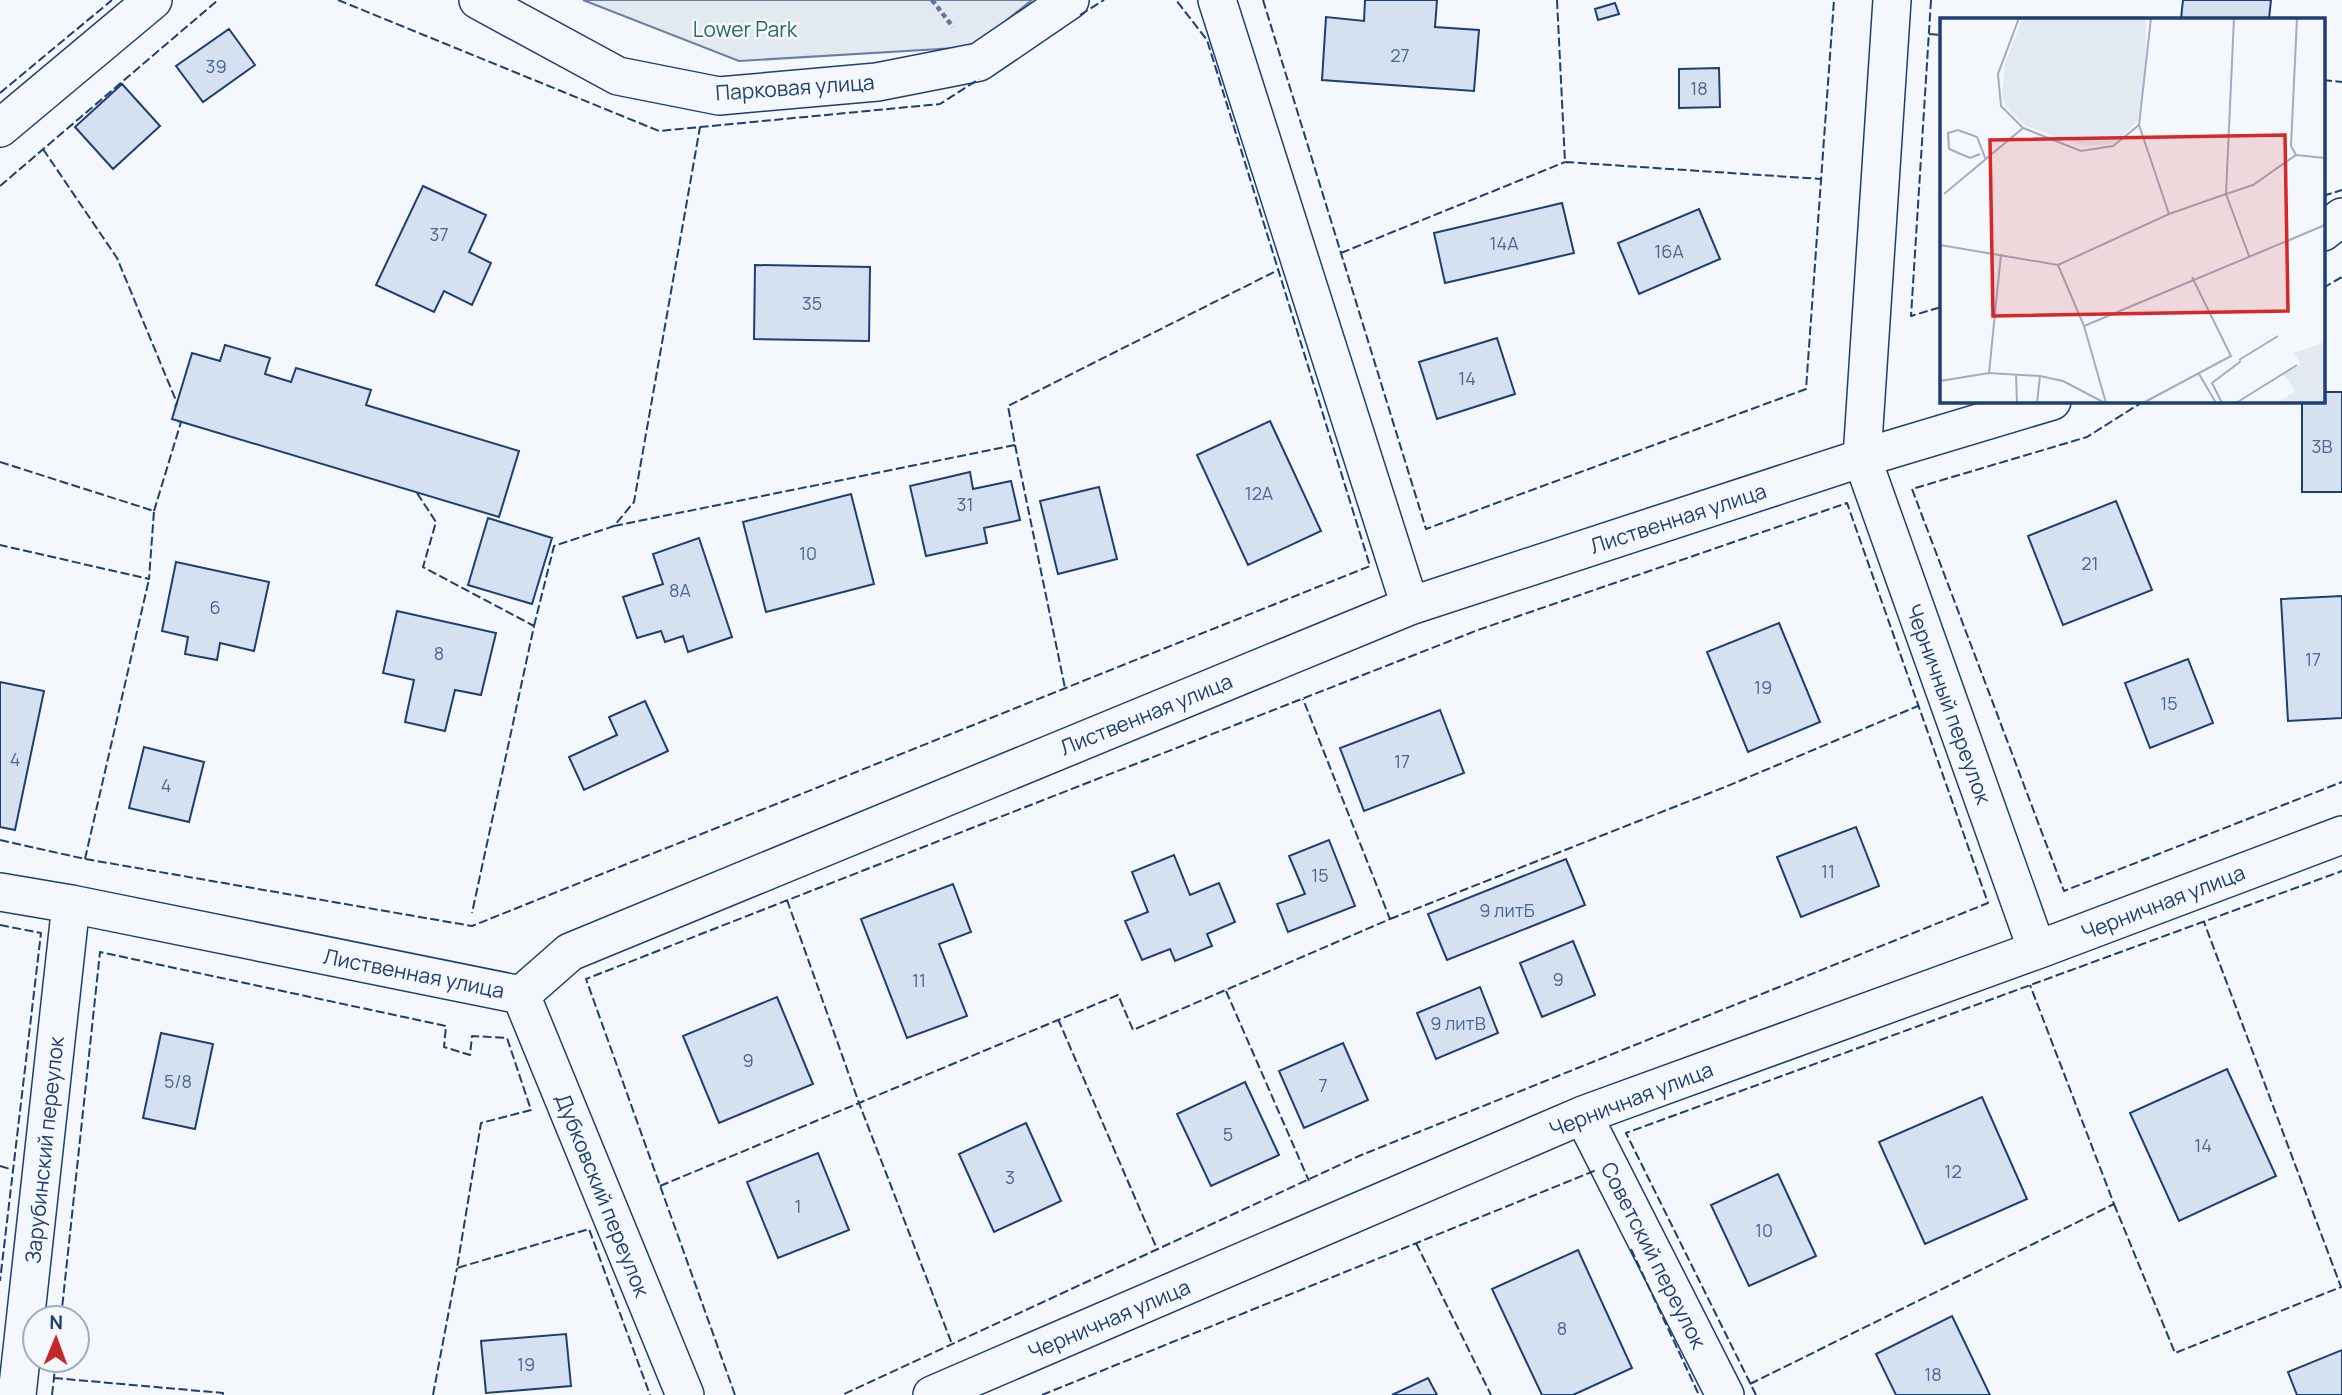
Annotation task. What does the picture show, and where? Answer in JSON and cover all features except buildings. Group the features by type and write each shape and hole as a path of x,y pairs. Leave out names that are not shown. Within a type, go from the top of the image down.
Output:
{"street":[{"path":"0,128 153,0"},
{"name":"Парковая улица","path":"478,0 618,76 719,96 877,82 979,62 1070,0"},
{"path":"1217,0 1410,606"},
{"path":"1862,458 1892,0"},
{"path":"2324,231 2342,217"},
{"name":"Лиственная улица","path":"0,892 521,995 570,952 1410,606 1862,458 2049,402"},
{"name":"Черничный переулок","path":"1862,458 2037,950"},
{"name":"Черничная улица","path":"933,1395 1583,1115 2037,950 2342,835"},
{"name":"Зарубинский переулок","path":"17,1395 71,904"},
{"name":"Дубковский переулок","path":"521,995 685,1395"},
{"name":"Советский переулок","path":"1583,1115 1725,1395"}],"green space":[{"name":"Lower Park","path":"583,0 1032,0 973,47 739,61"}],"fence":[{"path":"0,93 112,0"},
{"path":"0,186 218,0"},
{"path":"338,0 659,131 940,104 979,79"},
{"path":"1080,15 1104,0"},
{"path":"0,840 85,859 472,926 1370,566 1207,40 1176,0"},
{"path":"1263,0 1426,529 1806,389 1834,0"},
{"path":"1557,0 1565,162 1821,179"},
{"path":"1931,0 1911,316 1940,307"},
{"path":"1929,34 1940,35"},
{"path":"2324,80 2342,82"},
{"path":"534,626 554,546 614,526 634,502 700,127"},
{"path":"43,149 117,258 177,403 175,407"},
{"path":"1341,253 1565,162"},
{"path":"2324,196 2342,190"},
{"path":"614,526 1015,445 1008,406 1278,270"},
{"path":"2324,287 2342,277"},
{"path":"2142,402 2087,437 1912,489 2064,891 2342,782"},
{"path":"154,511 181,422 177,421"},
{"path":"1015,445 1065,688"},
{"path":"0,462 154,511 149,579 0,545"},
{"path":"417,493 436,522 423,567 534,626 472,913"},
{"path":"735,1395 586,979 1478,630 1847,503 1988,903 1359,1156 842,1395"},
{"path":"85,859 149,579"},
{"path":"660,1186 1118,995 1133,1030 1390,919 1303,699"},
{"path":"1390,919 1725,787 1918,706"},
{"path":"1756,1395 1626,1133 2342,871"},
{"path":"787,900 859,1103 952,1344"},
{"path":"2114,1204 2175,1353 2341,1287 2204,922"},
{"path":"0,925 41,933 0,1281"},
{"path":"62,1304 100,952 446,1026 444,1047 470,1055 472,1036 507,1038 531,1110 481,1123 457,1268 589,1229 650,1395"},
{"path":"1750,1384 2114,1204 2030,985"},
{"path":"1226,991 1309,1181"},
{"path":"1058,1019 1157,1249"},
{"path":"0,1166 13,1170"},
{"path":"1042,1395 1594,1171 1595,1173"},
{"path":"1416,1243 1491,1395"},
{"path":"1631,1249 1699,1395"},
{"path":"433,1395 457,1268"},
{"path":"52,1395 54,1374"},
{"path":"54,1378 223,1395"}]}
